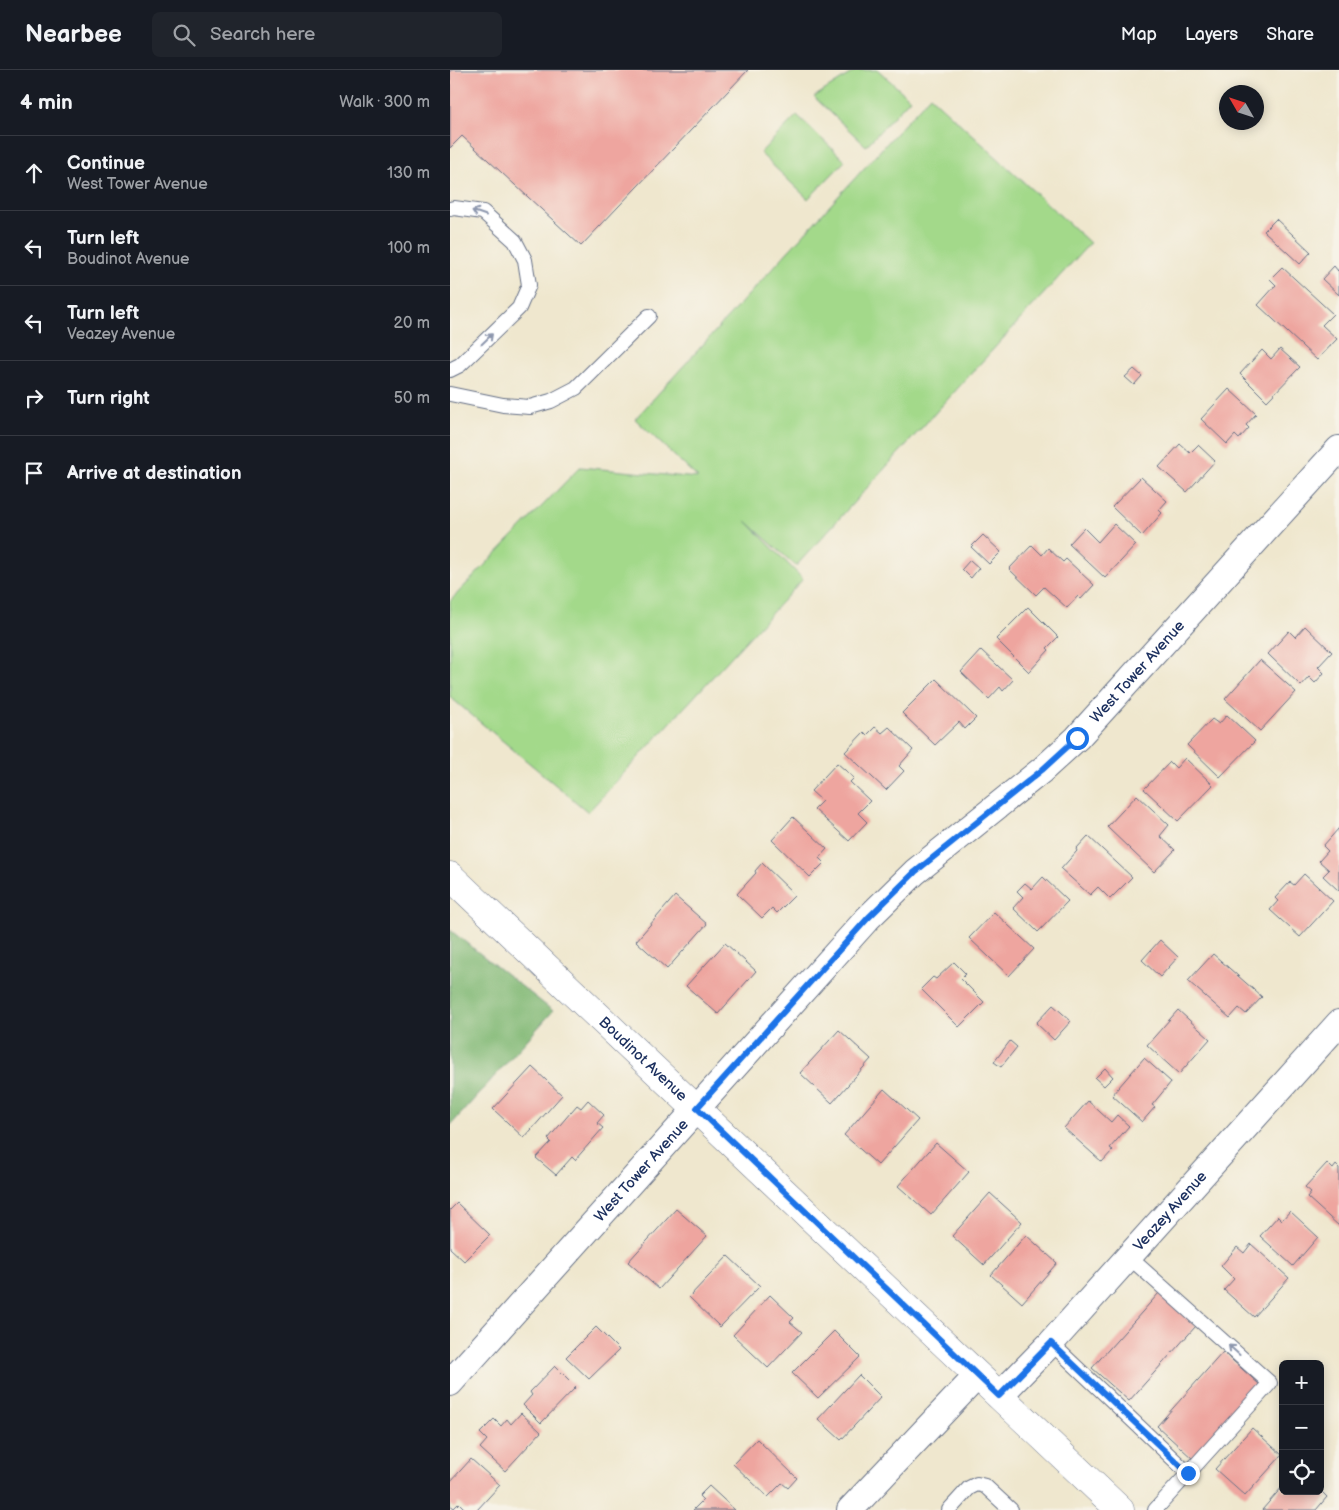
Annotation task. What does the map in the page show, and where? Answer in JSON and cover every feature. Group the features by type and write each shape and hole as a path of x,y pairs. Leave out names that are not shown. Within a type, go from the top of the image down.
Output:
{"street":[{"name":"West Tower Avenue","path":"450,1383 868,918 915,872 1042,770 1077,738 1339,449"},
{"name":"Boudinot Avenue","path":"450,876 1120,1510"},
{"name":"Veazey Avenue","path":"999,1396 1051,1343 1339,1023"},
{"path":"850,1510 977,1376"}],"lane":[{"path":"450,209 483,212 515,241 525,260 529,285 519,308 460,365 450,370"},
{"path":"450,394 503,405 530,407 551,401 576,388 649,316"},
{"path":"1128,1257 1270,1383 1155,1510"},
{"path":"1051,1343 1188,1473"},
{"path":"949,1510 969,1488 976,1484 985,1486 1011,1510"}],"green space":[{"path":"856,70 878,70 910,99 866,146 814,97"},
{"path":"930,96 1090,243 796,566 746,521 803,579 588,812 450,697 450,601 580,467 698,478 635,419"},
{"path":"797,115 845,161 808,199 760,153"},
{"path":"450,930 553,1011 450,1126"}],"building":[{"path":"450,70 748,70 581,246 462,136 450,148"},
{"path":"1276,219 1311,252 1300,264 1264,231"},
{"path":"1334,266 1338,271 1339,269 1339,295 1322,279"},
{"path":"1282,267 1333,314 1322,325 1337,339 1317,360 1258,305 1276,285 1270,279"},
{"path":"1280,349 1300,367 1267,401 1240,374 1262,350 1271,359"},
{"path":"1134,369 1142,376 1134,385 1125,377"},
{"path":"1229,389 1256,414 1246,425 1249,428 1239,439 1235,435 1227,444 1201,419"},
{"path":"1180,444 1190,453 1198,445 1215,461 1187,492 1159,467"},
{"path":"1141,477 1167,501 1159,510 1162,513 1142,536 1112,507"},
{"path":"1114,524 1136,545 1105,578 1069,544 1084,528 1098,542"},
{"path":"983,535 1001,552 989,564 971,547"},
{"path":"1032,545 1042,555 1048,548 1063,562 1066,559 1094,585 1081,599 1078,596 1067,608 1044,587 1036,595 1009,569"},
{"path":"970,560 979,568 971,578 962,569"},
{"path":"1028,607 1058,637 1029,672 996,639"},
{"path":"1305,626 1332,652 1318,667 1324,673 1315,683 1309,677 1301,686 1268,654 1289,631 1295,637"},
{"path":"981,650 1013,680 1003,691 1000,687 989,699 961,672"},
{"path":"1260,660 1296,692 1260,731 1225,699"},
{"path":"936,679 976,718 965,729 959,722 935,745 902,713"},
{"path":"1227,715 1255,741 1220,777 1187,745 1212,719 1219,724"},
{"path":"875,727 882,733 889,727 913,750 899,766 904,771 886,790 845,752 864,732 867,735"},
{"path":"1185,758 1213,785 1178,821 1144,789 1170,762 1176,768"},
{"path":"837,763 854,778 850,782 870,801 858,813 867,822 849,841 814,809 822,801 811,791"},
{"path":"1137,795 1169,825 1160,836 1175,850 1154,872 1107,827"},
{"path":"793,817 827,849 819,858 824,863 810,877 772,840"},
{"path":"1339,828 1339,891 1323,876 1329,870 1319,861 1328,851 1323,846"},
{"path":"1088,836 1132,877 1110,899 1098,887 1090,895 1061,869"},
{"path":"762,863 795,895 777,913 772,908 762,918 737,894 756,873 755,871"},
{"path":"1304,874 1333,901 1300,937 1270,910 1278,901 1275,898 1290,882 1294,885"},
{"path":"1043,877 1068,901 1038,932 1013,908 1023,897 1017,891 1025,883 1032,889"},
{"path":"675,896 707,924 667,969 636,941"},
{"path":"994,912 1034,949 1009,976 969,938"},
{"path":"1160,940 1178,957 1160,977 1142,960"},
{"path":"725,943 756,971 718,1014 686,986"},
{"path":"1213,954 1262,997 1246,1014 1239,1008 1230,1018 1188,981"},
{"path":"954,962 966,974 961,979 984,1002 959,1027 921,989 933,977 936,979"},
{"path":"1053,1005 1071,1021 1054,1040 1036,1023"},
{"path":"1178,1010 1210,1039 1179,1074 1147,1045"},
{"path":"839,1030 871,1059 832,1103 800,1073"},
{"path":"1010,1041 1017,1047 1001,1067 994,1062"},
{"path":"1144,1058 1171,1082 1152,1105 1155,1107 1142,1122 1112,1095"},
{"path":"532,1067 562,1095 524,1138 493,1109"},
{"path":"1105,1068 1113,1077 1104,1086 1095,1078"},
{"path":"884,1089 918,1120 878,1165 844,1135"},
{"path":"588,1100 604,1115 597,1123 603,1128 575,1160 572,1157 556,1175 536,1158 551,1142 548,1139 577,1105 581,1108"},
{"path":"1088,1101 1111,1122 1117,1115 1129,1126 1110,1148 1113,1150 1102,1162 1064,1128"},
{"path":"936,1143 969,1172 931,1215 898,1186"},
{"path":"1327,1163 1333,1169 1336,1165 1339,1168 1339,1226 1307,1197 1311,1192 1305,1187"},
{"path":"990,1193 1022,1222 984,1265 952,1236"},
{"path":"457,1203 490,1235 464,1261 450,1248 450,1210"},
{"path":"676,1209 707,1236 659,1289 628,1262"},
{"path":"1290,1211 1318,1237 1293,1266 1260,1236 1278,1216 1282,1220"},
{"path":"1026,1235 1057,1263 1022,1303 991,1275"},
{"path":"1251,1244 1289,1278 1254,1317 1224,1290 1234,1279 1221,1266 1237,1247 1244,1253"},
{"path":"728,1256 760,1286 720,1327 689,1297"},
{"path":"1159,1293 1196,1326 1129,1401 1092,1368"},
{"path":"770,1295 794,1318 790,1322 802,1332 768,1368 733,1335"},
{"path":"596,1327 619,1350 589,1379 566,1357"},
{"path":"834,1331 860,1357 818,1398 792,1373"},
{"path":"1223,1352 1260,1385 1193,1459 1157,1426"},
{"path":"555,1366 576,1387 541,1423 523,1405 532,1395 530,1392"},
{"path":"859,1375 881,1397 841,1440 818,1419"},
{"path":"521,1413 541,1432 505,1471 480,1448 487,1440 480,1433 494,1419 501,1426 507,1419 511,1424"},
{"path":"1252,1428 1279,1452 1279,1458 1245,1496 1215,1469"},
{"path":"757,1439 797,1478 788,1488 782,1483 768,1497 733,1464"},
{"path":"471,1459 500,1485 477,1510 466,1510 459,1503 454,1508 450,1505 450,1482"},
{"path":"709,1486 735,1510 693,1510 703,1500 699,1496"},
{"path":"1279,1491 1279,1495 1324,1494 1327,1497 1316,1510 1262,1510"}],"route":[{"path":"1077,738 1042,770 915,872 868,918 697,1108 999,1396 1051,1343 1188,1473"}]}
